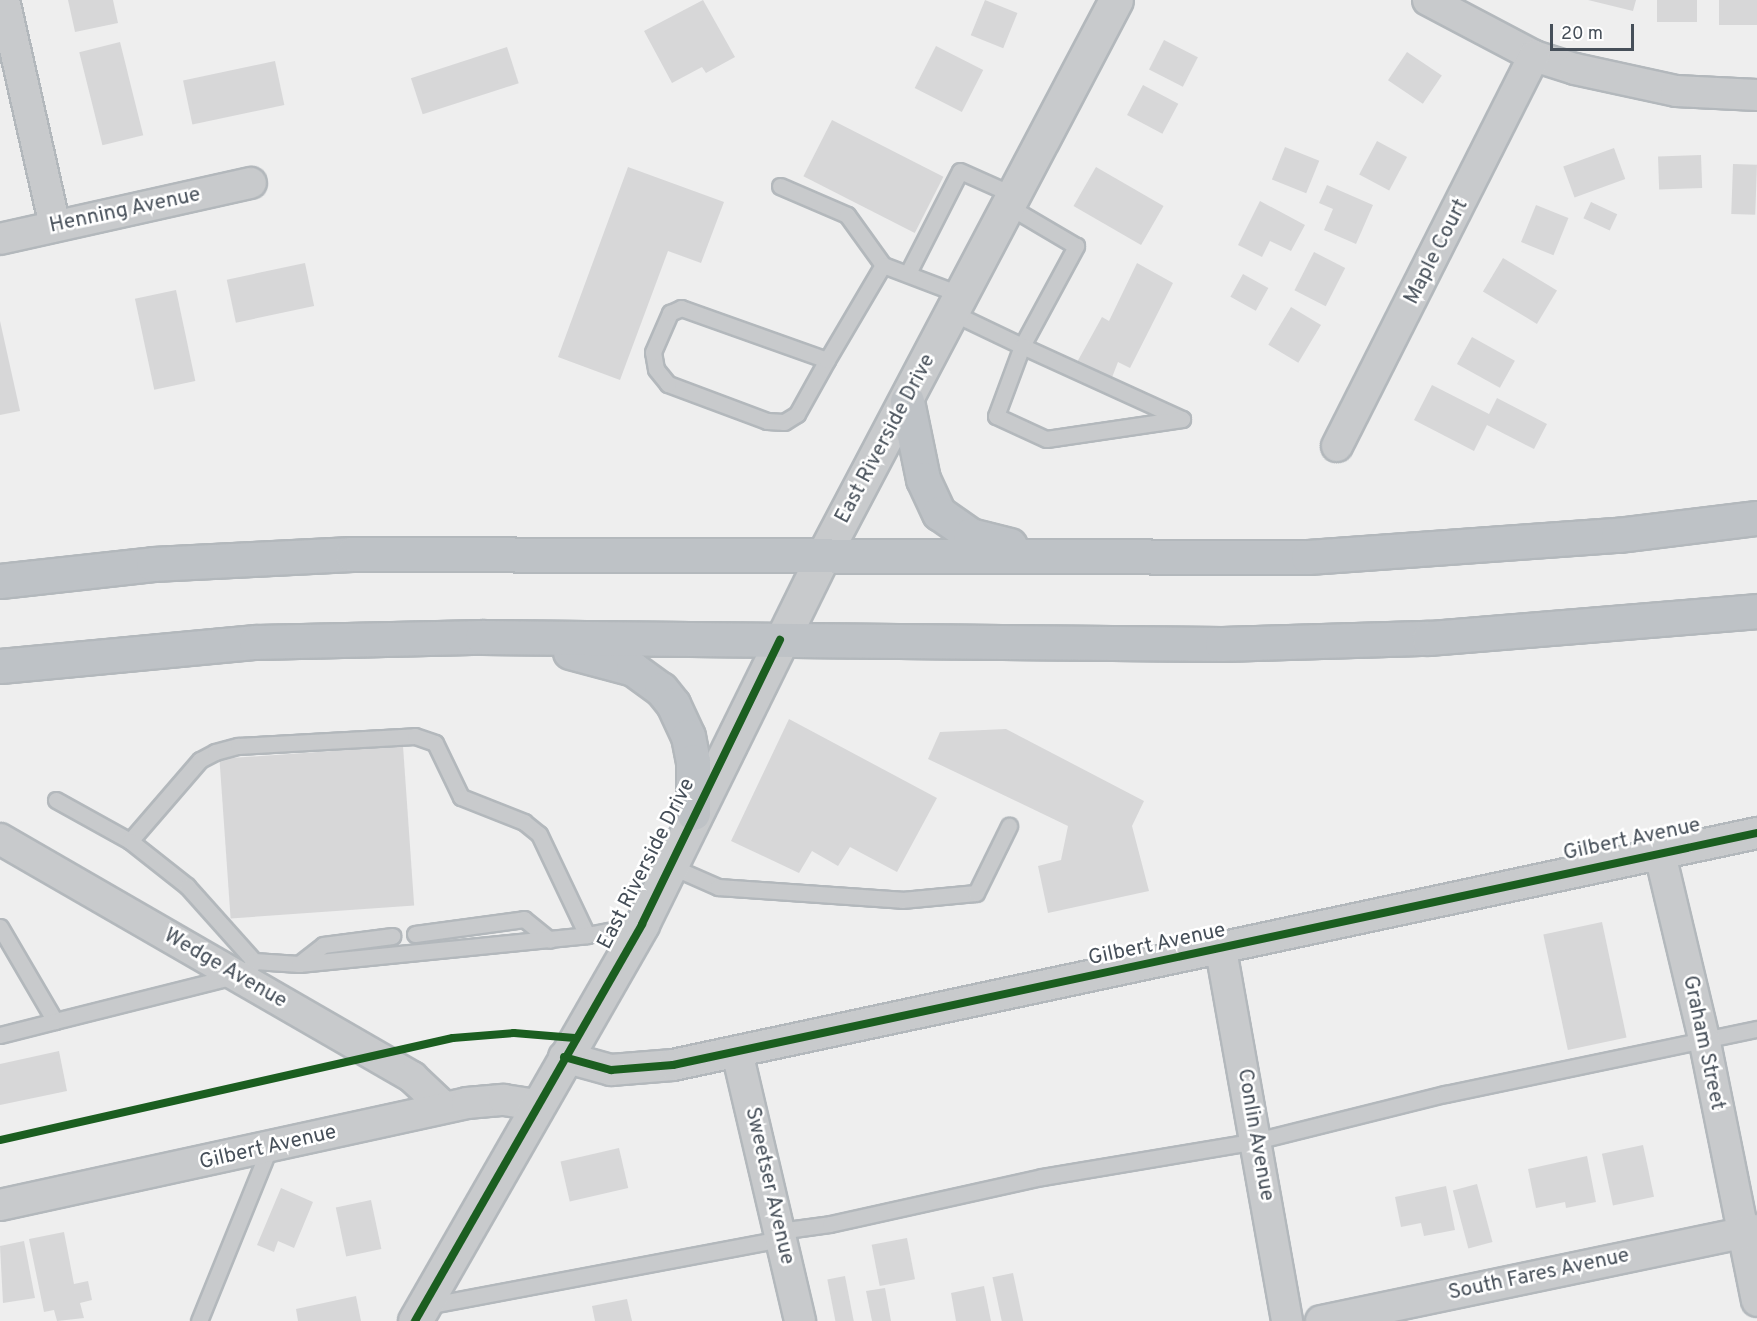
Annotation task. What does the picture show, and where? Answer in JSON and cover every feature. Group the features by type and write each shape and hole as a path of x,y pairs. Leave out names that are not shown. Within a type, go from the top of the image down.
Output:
{"highway":[{"path":"907,401 922,478 939,513 950,524 996,544 1122,559"},
{"path":"0,581 153,564 352,554 1122,559 1308,557 1475,547 1757,518"},
{"path":"0,666 256,642 482,637 1222,644 1429,638 1529,633 1757,611"},
{"path":"482,637 601,657 645,675 674,704 688,736 693,761 693,813"}],"street":[{"path":"4,0 55,226"},
{"name":"East Riverside Drive","path":"419,1314 642,924 693,813 823,556 907,401 1116,0"},
{"path":"1428,0 1534,56 1676,91 1757,95"},
{"name":"Maple Court","path":"1337,446 1534,56"},
{"name":"Henning Avenue","path":"0,239 251,183"},
{"name":"Gilbert Avenue","path":"564,1057 611,1070 636,1070 737,1052 1221,950 1757,833"},
{"name":"Wedge Avenue","path":"0,839 244,972 412,1077 444,1107"},
{"name":"Graham Street","path":"1660,854 1750,1232 1757,1302"},
{"name":"Conlin Avenue","path":"1221,950 1287,1321"},
{"name":"Sweetser Avenue","path":"737,1052 800,1321"},
{"name":"Gilbert Avenue","path":"0,1205 269,1149 444,1107 504,1100 537,1105"},
{"name":"South Fares Avenue","path":"1321,1321 1750,1232"}],"lane":[{"path":"780,186 847,215 883,265 908,273 1022,346 1182,419 1046,439 996,416 1022,346 1076,246 1011,200 960,171 908,273"},
{"path":"827,360 681,308 670,313 653,352 656,369 668,384 775,422 797,414 883,265"},
{"path":"130,841 200,760 215,752 238,746 415,736 435,743 461,796 524,822 539,834 587,935"},
{"path":"56,800 130,841 187,886 244,972"},
{"path":"668,865 718,887 902,900 976,893 1009,826"},
{"path":"415,934 524,919 550,940"},
{"path":"0,1035 244,972 299,964 550,940 642,924"},
{"path":"0,927 56,1021"},
{"path":"299,964 323,945 392,936"},
{"path":"419,1314 1053,1175 1256,1141 1445,1094 1705,1043 1757,1029"},
{"path":"200,1321 269,1149"}],"building":[{"path":"68,0 113,0 118,23 75,32"},
{"path":"703,0 735,57 706,73 702,67 672,83 644,31"},
{"path":"985,0 1017,13 1003,48 971,35"},
{"path":"1588,0 1636,0 1633,11"},
{"path":"1657,0 1697,0 1697,22 1657,22"},
{"path":"1719,0 1757,0 1757,25 1719,25"},
{"path":"1164,40 1198,57 1183,87 1149,69"},
{"path":"120,42 143,135 102,145 79,52"},
{"path":"936,46 983,70 962,112 915,88"},
{"path":"507,47 519,83 423,114 411,78"},
{"path":"1407,52 1442,75 1423,104 1388,80"},
{"path":"275,61 284,105 192,125 183,81"},
{"path":"1143,85 1178,104 1162,134 1127,115"},
{"path":"832,120 943,177 915,233 803,176"},
{"path":"1377,141 1407,157 1389,191 1359,175"},
{"path":"1285,147 1319,161 1306,193 1272,179"},
{"path":"1614,148 1625,179 1575,197 1563,166"},
{"path":"1701,155 1702,188 1659,189 1658,157"},
{"path":"1733,164 1757,165 1755,215 1731,214"},
{"path":"628,167 724,202 701,263 668,251 620,380 558,357"},
{"path":"1096,167 1164,206 1141,245 1074,206"},
{"path":"1327,185 1373,205 1356,244 1324,230 1333,209 1319,203"},
{"path":"1260,201 1305,225 1291,251 1270,241 1262,257 1238,245"},
{"path":"1591,202 1617,214 1610,231 1583,218"},
{"path":"1536,205 1568,218 1553,255 1521,242"},
{"path":"1314,252 1345,268 1326,306 1294,290"},
{"path":"1503,258 1557,290 1537,324 1483,291"},
{"path":"305,263 314,306 236,323 227,280"},
{"path":"1137,263 1173,283 1130,368 1118,362 1111,380 1076,364 1102,317 1109,321"},
{"path":"1243,274 1268,288 1256,311 1230,297"},
{"path":"176,290 195,381 154,390 135,299"},
{"path":"1291,307 1321,325 1298,363 1268,345"},
{"path":"0,321 20,411 0,415"},
{"path":"1472,337 1515,361 1500,388 1457,364"},
{"path":"1432,385 1489,414 1497,398 1547,424 1534,449 1487,425 1474,451 1414,420"},
{"path":"789,719 937,798 897,872 850,847 838,866 812,851 799,873 731,841"},
{"path":"1006,729 1144,801 1132,826 1149,891 1048,913 1038,866 1061,860 1068,826 928,759 940,732"},
{"path":"403,746 414,906 231,918 219,759"},
{"path":"1602,922 1627,1037 1568,1050 1543,934"},
{"path":"59,1051 67,1091 0,1105 0,1064"},
{"path":"1643,1145 1654,1197 1613,1206 1602,1154"},
{"path":"619,1148 628,1188 570,1201 561,1161"},
{"path":"1587,1156 1596,1202 1566,1208 1565,1202 1536,1208 1528,1169"},
{"path":"1477,1184 1493,1242 1468,1248 1453,1190"},
{"path":"1446,1186 1455,1230 1424,1236 1421,1223 1401,1227 1395,1197"},
{"path":"281,1188 313,1202 294,1248 278,1241 274,1252 257,1245"},
{"path":"371,1200 381,1249 346,1256 336,1207"},
{"path":"64,1232 74,1284 88,1281 92,1300 80,1303 84,1318 57,1321 54,1310 44,1312 29,1239"},
{"path":"907,1238 915,1279 880,1286 872,1245"},
{"path":"24,1241 35,1298 3,1303 0,1246"},
{"path":"1013,1273 1023,1321 1002,1321 992,1277"},
{"path":"845,1276 854,1321 835,1321 827,1279"},
{"path":"984,1286 991,1321 956,1321 951,1293"},
{"path":"885,1288 891,1321 872,1321 866,1291"},
{"path":"356,1296 361,1321 298,1321 296,1309"},
{"path":"627,1299 632,1321 595,1321 592,1306"}],"cycle path":[{"path":"415,1321 642,924 780,640"},
{"path":"564,1057 611,1070 673,1065 1757,833"},
{"path":"0,1140 453,1038 514,1033 575,1038"}]}
